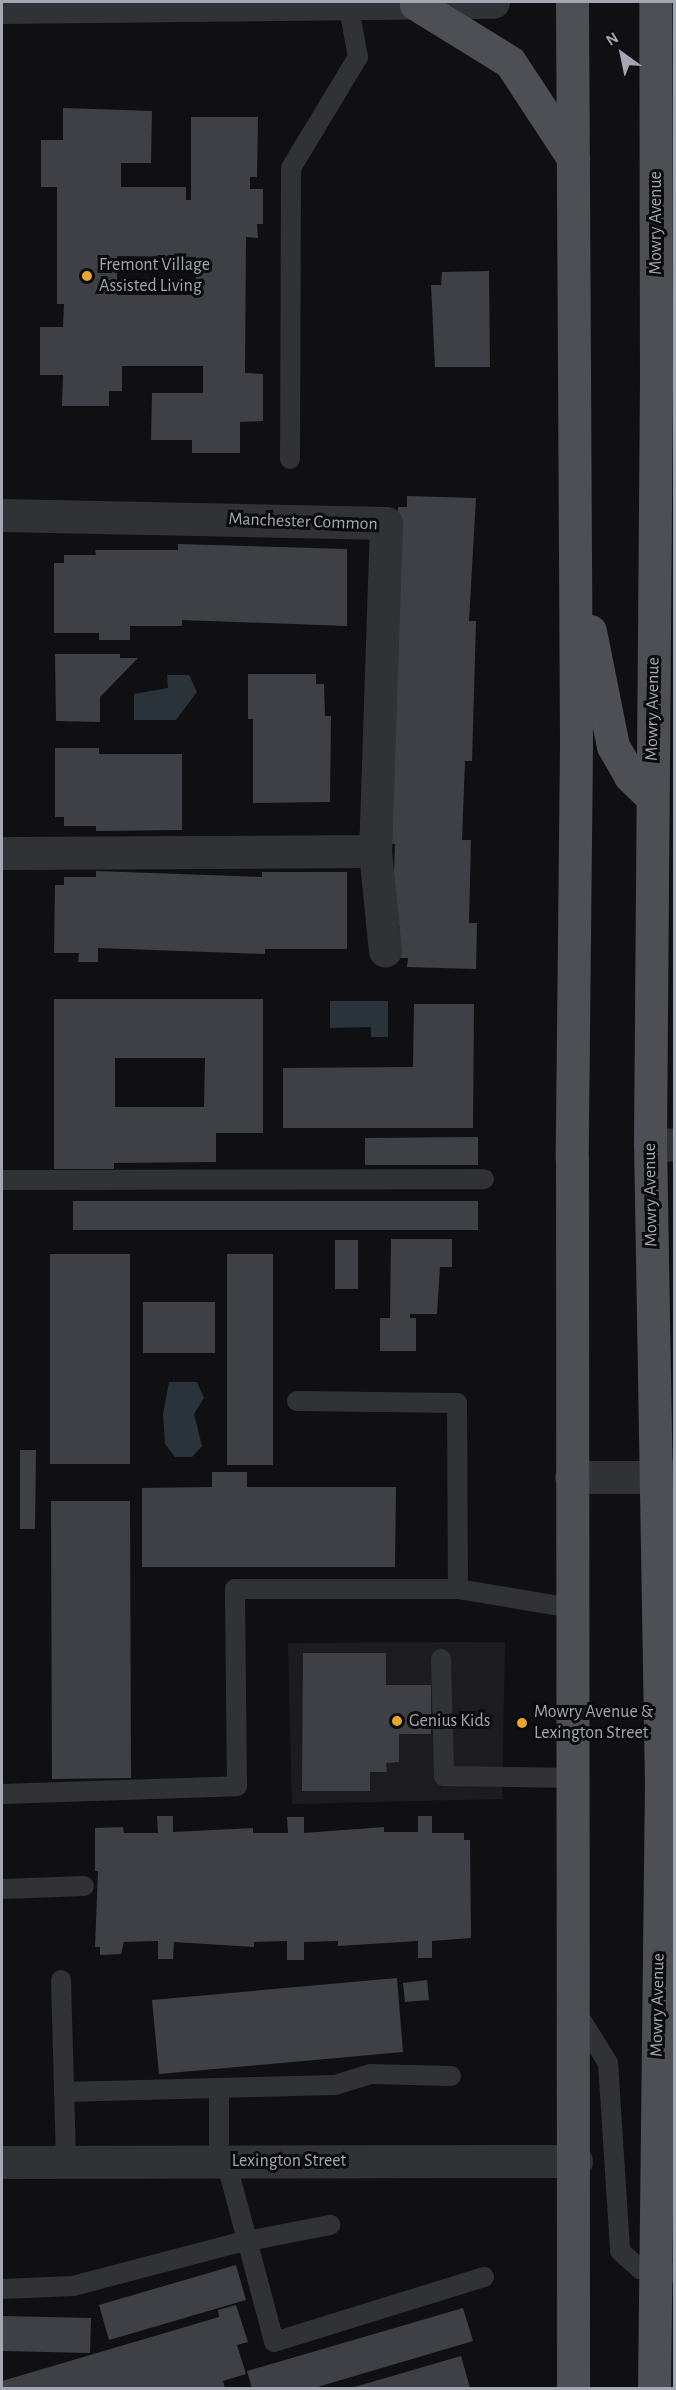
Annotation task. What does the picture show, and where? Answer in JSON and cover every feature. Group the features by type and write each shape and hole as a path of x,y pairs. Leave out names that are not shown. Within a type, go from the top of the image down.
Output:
{"main road":[{"path":"573,2 575,555 571,1477 576,2161 573,2388"},
{"name":"Mowry Avenue","path":"654,2388 664,2273 661,1784 664,1477 652,1269 662,1145 665,384 657,196 655,2"},
{"path":"418,3 510,62 573,158"},
{"path":"657,196 675,154"},
{"path":"575,555 613,746 630,776 663,797"},
{"path":"652,1269 675,1319"},
{"path":"661,1784 675,1721"}],"street":[{"path":"2,7 493,2"},
{"name":"Manchester Common","path":"2,514 386,523 375,851 385,951"},
{"path":"2,853 375,851"},
{"path":"571,1477 664,1477"},
{"name":"Lexington Street","path":"2,2162 576,2161"}],"lane":[{"path":"290,459 291,168 358,57 348,3"},
{"path":"2,1180 484,1179"},
{"path":"297,1401 457,1403 458,1589"},
{"path":"2,1794 237,1786 235,1589 458,1589 572,1608"},
{"path":"441,1659 444,1776 573,1778"},
{"path":"2,1889 84,1886"},
{"path":"61,1980 66,2162"},
{"path":"575,2010 608,2063 620,2251 640,2269 664,2273"},
{"path":"64,2092 335,2085 370,2074 451,2076"},
{"path":"219,2088 222,2162 247,2241 274,2342 484,2277"},
{"path":"2,2289 74,2286 247,2241 330,2225"}],"shaded area":[{"path":"167,675 189,675 197,692 176,720 134,720 134,694 168,688"},
{"path":"330,1001 388,1001 388,1037 371,1037 371,1027 330,1028"},
{"path":"169,1382 197,1382 204,1398 194,1414 202,1446 192,1457 175,1457 165,1444 163,1414"},
{"name":"Genius Kids","path":"505,1642 502,1799 292,1804 288,1643"}],"building":[{"name":"Fremont Village Assisted Living","path":"63,108 152,111 151,163 121,163 121,187 186,187 186,200 191,200 191,117 258,117 257,177 250,177 250,189 263,189 263,224 257,224 258,238 246,237 245,373 263,374 263,421 240,422 240,453 192,453 192,440 151,440 152,393 203,393 203,366 122,366 122,391 109,391 109,406 62,406 63,375 40,375 40,327 63,327 64,304 57,304 57,187 41,187 41,140 63,140","holes":["117,256 196,257 196,295 117,295"]},
{"path":"489,271 490,367 435,367 431,285 441,285 442,272"},
{"path":"407,496 476,498 469,621 476,621 472,761 465,761 462,840 471,840 469,923 477,923 476,969 407,967 408,958 399,958 400,926 392,926 395,844 387,843 398,507 407,507"},
{"path":"178,544 347,549 347,626 182,620 182,626 130,626 130,640 99,640 99,633 54,633 54,563 64,563 64,555 96,555 95,550 178,550"},
{"path":"55,654 120,654 120,658 138,658 100,697 100,722 56,721"},
{"path":"248,674 316,674 316,684 324,684 325,716 331,716 330,802 253,803 253,719 248,719"},
{"path":"55,748 99,748 99,754 182,754 182,830 96,831 96,826 64,826 64,817 55,817"},
{"path":"96,871 262,877 262,872 347,872 347,949 265,949 265,954 98,948 98,962 78,962 79,953 54,953 55,885 64,885 64,877 96,877"},
{"path":"54,999 263,999 263,1133 216,1133 216,1162 114,1163 114,1169 54,1169","holes":["115,1058 205,1058 204,1107 115,1107"]},
{"path":"414,1004 474,1004 473,1128 283,1128 283,1068 413,1067"},
{"path":"478,1137 478,1165 365,1165 365,1138"},
{"path":"73,1201 478,1201 478,1230 73,1230"},
{"path":"391,1239 452,1239 452,1267 440,1267 437,1314 410,1314 410,1318 416,1318 416,1351 380,1351 380,1318 390,1318"},
{"path":"335,1240 358,1240 358,1289 335,1289"},
{"path":"50,1254 130,1254 130,1464 50,1464"},
{"path":"227,1254 273,1254 273,1465 227,1465"},
{"path":"143,1302 215,1302 215,1353 143,1353"},
{"path":"20,1450 36,1450 35,1529 20,1529"},
{"path":"212,1472 247,1472 247,1487 396,1487 395,1567 142,1567 142,1488 212,1487"},
{"path":"51,1501 130,1501 131,1778 52,1779"},
{"path":"303,1653 386,1653 386,1685 431,1685 431,1734 399,1734 399,1762 386,1763 387,1772 370,1772 370,1791 302,1791"},
{"path":"157,1816 173,1816 173,1832 253,1828 253,1833 288,1833 287,1817 304,1817 304,1833 384,1827 384,1832 418,1832 418,1816 432,1816 432,1833 464,1833 464,1840 470,1840 471,1938 432,1941 432,1958 418,1958 418,1941 338,1946 338,1941 304,1942 304,1960 287,1960 287,1941 254,1942 254,1947 174,1942 173,1959 158,1959 158,1941 124,1942 121,1954 100,1955 100,1947 95,1947 98,1871 95,1871 95,1828 123,1827 124,1833 158,1833"},
{"path":"397,1978 403,2052 159,2074 152,2000"},
{"path":"427,1980 429,2000 405,2002 403,1983"},
{"path":"236,2265 246,2300 109,2340 99,2305"},
{"path":"236,2305 248,2342 237,2345 246,2374 223,2381 225,2388 2,2388 2,2381 219,2317 218,2310"},
{"path":"463,2308 473,2341 314,2388 252,2388 247,2371"},
{"path":"2,2316 91,2318 90,2353 2,2351"},
{"path":"461,2356 470,2388 351,2388"}],"place":[{"name":"Fremont Village Assisted Living","path":"87,276"},
{"name":"Genius Kids","path":"397,1721"},
{"name":"Mowry Avenue & Lexington Street","path":"522,1723"}]}
